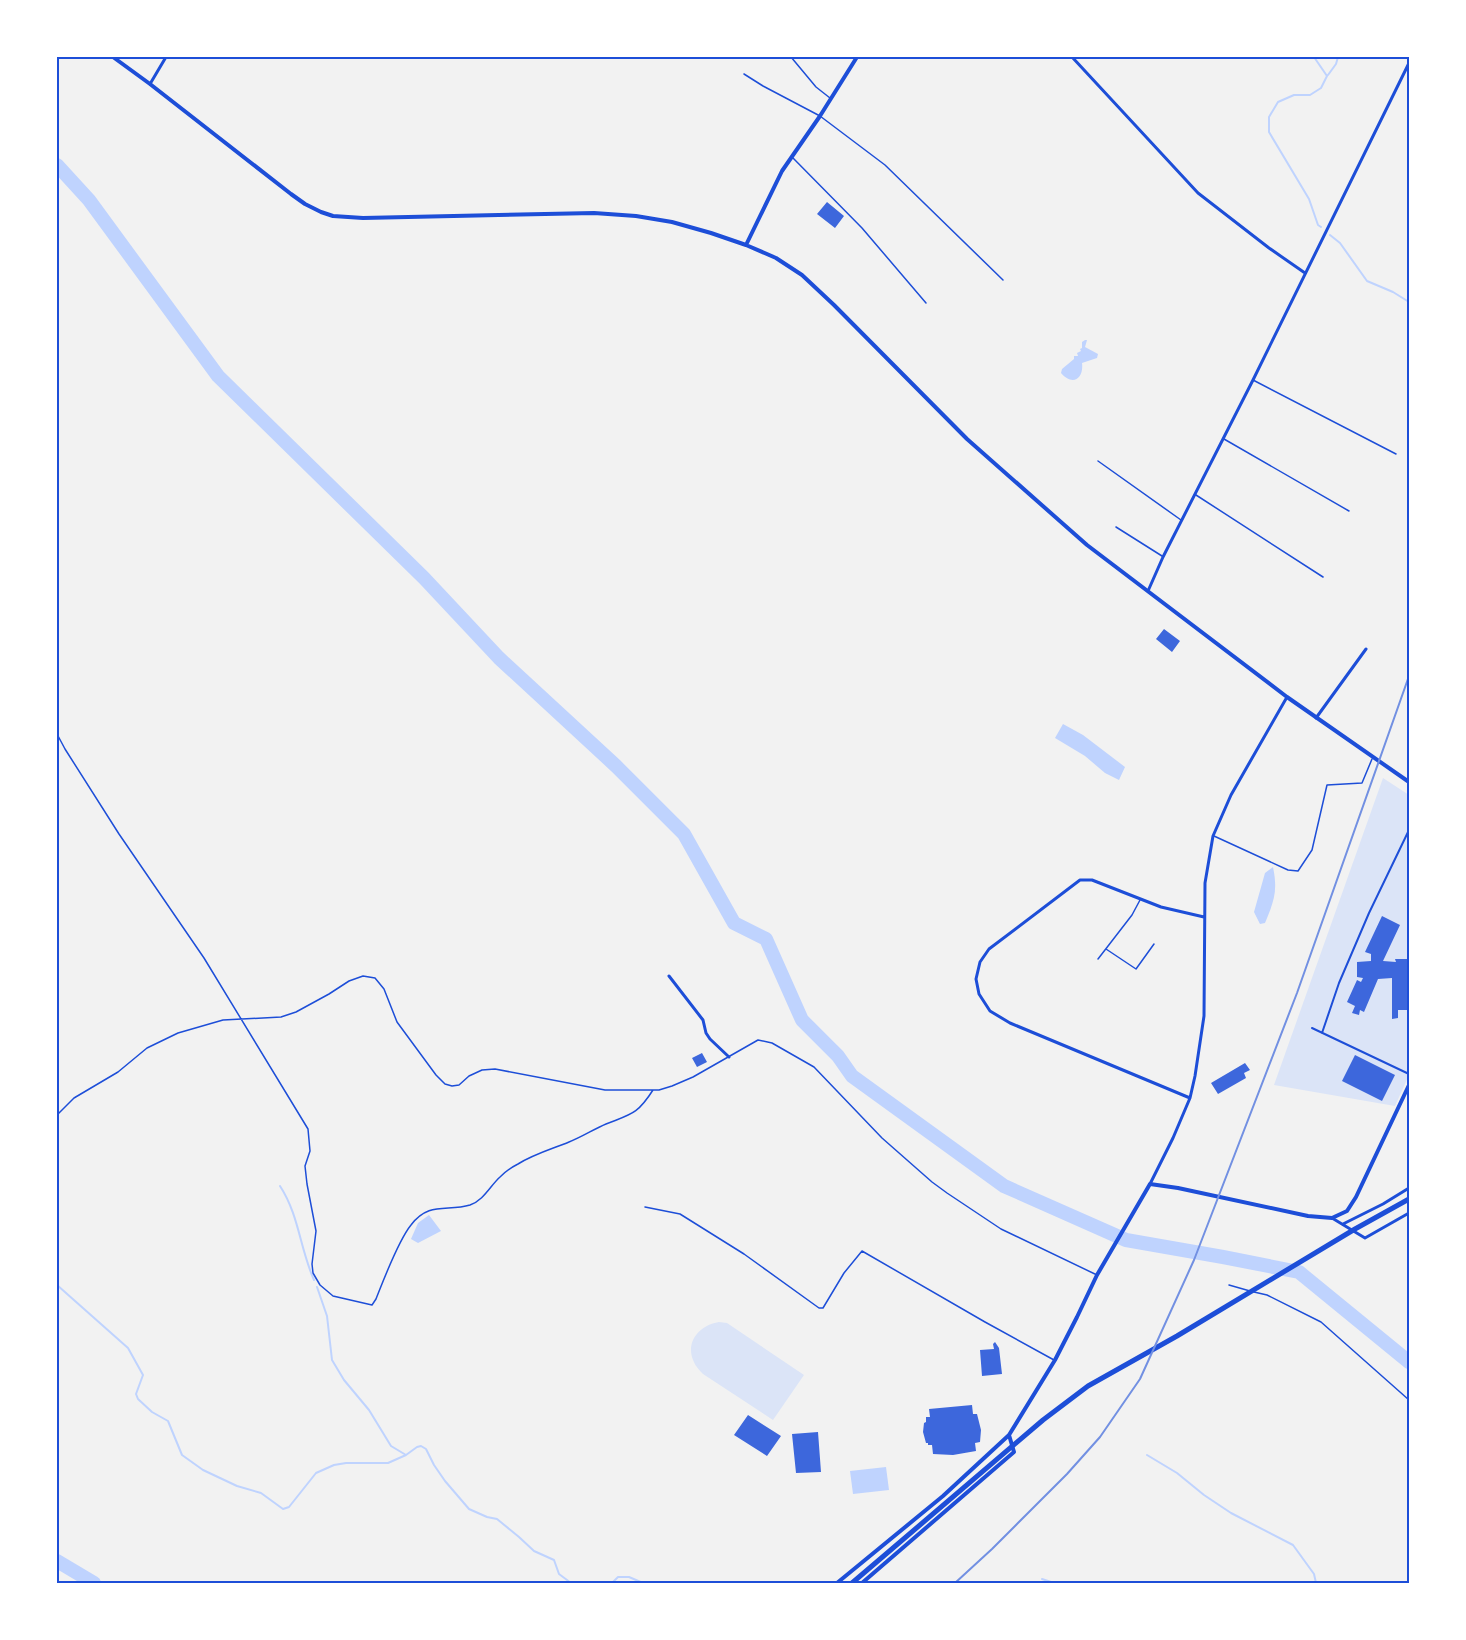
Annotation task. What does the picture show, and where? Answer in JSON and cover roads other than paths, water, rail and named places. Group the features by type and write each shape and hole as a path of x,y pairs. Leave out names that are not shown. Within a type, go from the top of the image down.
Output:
{"main road":[{"path":"852,1583 1043,1420 1088,1386 1409,1199"}],"street":[{"path":"113,57 291,194 321,212 333,216 383,218 594,213 636,216 672,222 711,233 776,258 802,275 967,439 1087,545 1287,697 1409,782"},
{"path":"150,84 166,57"},
{"path":"1073,57 1198,193 1305,273"},
{"path":"746,245 782,171 831,99 854,58"},
{"path":"1148,591 1409,63"},
{"path":"1316,718 1366,649"},
{"path":"837,1583 943,1496 1009,1435 1055,1360 1097,1275 1150,1184 1173,1138 1190,1098 1196,1076 1204,1016 1205,883 1213,836 1231,795 1287,697"},
{"path":"1322,1033 1339,983 1369,913 1409,830"},
{"path":"1190,1098 1010,1023 990,1011 979,994 976,979 980,962 989,949 1080,880 1092,880 1161,907 1204,917"},
{"path":"669,976 703,1020 706,1034 729,1057"},
{"path":"1312,1028 1409,1074"},
{"path":"1332,1218 1347,1211 1356,1197 1409,1084"},
{"path":"1150,1184 1308,1216 1332,1218 1365,1238 1409,1214"},
{"path":"1343,1224 1409,1188"},
{"path":"862,1583 1014,1452 1009,1435"}],"lane":[{"path":"791,57 816,87 831,99"},
{"path":"744,74 820,116 885,165 1003,280"},
{"path":"792,157 862,228 927,303"},
{"path":"1253,380 1396,454"},
{"path":"1224,438 1349,511"},
{"path":"1098,461 1182,521"},
{"path":"1195,494 1323,577"},
{"path":"1116,526 1163,557"},
{"path":"57,734 119,834 204,958 309,1129 307,1184 316,1231 313,1273 320,1285 333,1296 372,1305 411,1224 421,1215 440,1207 471,1205 485,1195 499,1178 516,1165 606,1124 623,1119 644,1105 653,1090"},
{"path":"1213,836 1288,870 1298,871 1312,850 1327,785 1362,783 1372,758"},
{"path":"1098,959 1132,915 1141,899"},
{"path":"1106,949 1136,969 1154,944"},
{"path":"57,1115 74,1098 118,1072 147,1048 178,1033 223,1020 281,1017 296,1012 349,981 363,976 375,978 384,989 397,1022 436,1075 445,1084 452,1086 459,1085 469,1076 482,1070 495,1069 605,1090 653,1090 672,1086 693,1077 758,1040 772,1043 814,1067 882,1138 947,1193 1000,1229 1097,1275"},
{"path":"645,1207 680,1214 744,1254 819,1308 823,1308 844,1273 862,1251 1055,1360"},
{"path":"1229,1285 1267,1295 1321,1322 1409,1400"}],"water":[{"path":"1087,340 1085,347 1098,354 1097,358 1082,363 1081,373 1077,379 1065,377 1061,373 1062,369 1074,359 1074,356 1078,356 1077,353 1081,351 1082,342"},
{"path":"1063,724 1083,735 1125,767 1119,780 1105,773 1085,756 1055,738"},
{"path":"1273,867 1274,896 1265,923 1260,924 1254,912 1265,873"},
{"path":"429,1215 441,1231 418,1243 411,1239 418,1223"},
{"path":"886,1467 889,1490 853,1494 850,1471"}],"waterway":[{"path":"1314,57 1327,76 1321,88 1310,95 1294,95 1278,102 1269,117 1269,132 1309,199 1318,225 1321,227"},
{"path":"1328,75 1338,57"},
{"path":"57,165 89,200 218,376 424,578 499,658 616,766 684,834 734,923 766,939 802,1020 838,1056 852,1076 1004,1186 1126,1240 1299,1272 1409,1362"},
{"path":"1330,235 1340,243 1367,281 1409,302"},
{"path":"280,1186 295,1220 314,1280"},
{"path":"57,1285 128,1348 143,1375 136,1394 138,1399 152,1412 168,1421 182,1455 203,1470 237,1486 261,1493 283,1509 289,1507 316,1473 334,1465 388,1463 406,1455"},
{"path":"317,1287 327,1316 332,1360 344,1380 369,1410 391,1446 406,1455 417,1447 421,1446 426,1449 445,1481 469,1509 497,1519 534,1551 554,1560 559,1574 571,1583"},
{"path":"1147,1455 1177,1473 1231,1513 1293,1545 1314,1574 1316,1583"},
{"path":"57,1561 94,1583"},
{"path":"612,1583 618,1577 629,1577 643,1583"},
{"path":"1042,1579 1054,1583"}],"railway":[{"path":"955,1583 1067,1474 1100,1437 1140,1379 1194,1260 1297,993 1409,676"}]}
